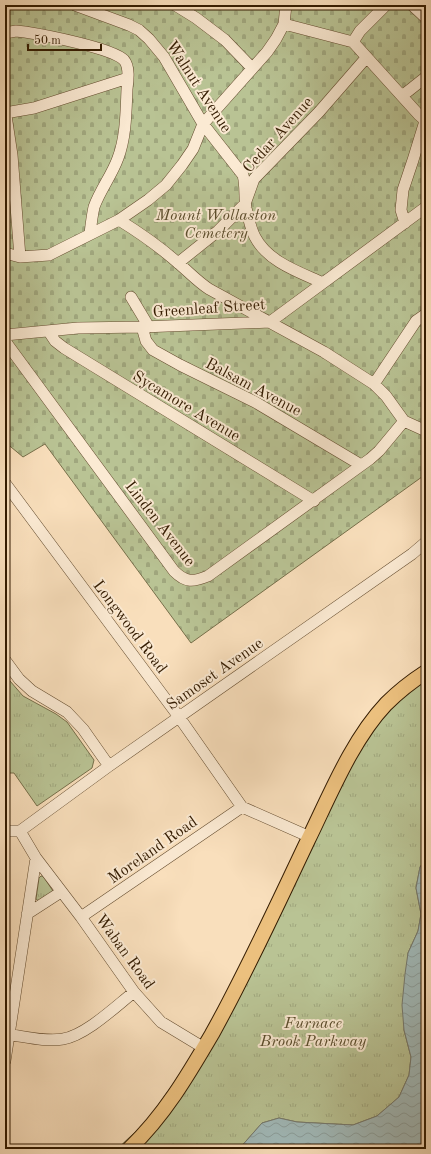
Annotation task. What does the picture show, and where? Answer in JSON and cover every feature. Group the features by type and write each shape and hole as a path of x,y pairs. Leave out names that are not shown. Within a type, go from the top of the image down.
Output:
{"main road":[{"path":"129,1149 149,1129 161,1114 178,1091 204,1048 242,979 334,788 364,732 390,701 414,680 426,672"}],"street":[{"name":"Walnut Avenue","path":"75,5 129,25 144,34 164,57 203,124 242,174 245,181 245,204 255,238 272,257 281,263 323,283"},
{"path":"175,5 196,18 225,40 252,68"},
{"path":"5,253 20,257 49,255 119,220 148,200 166,185 193,149 203,124 267,52 284,24 286,5"},
{"path":"353,42 360,31 386,5"},
{"path":"412,5 426,18"},
{"path":"284,24 353,42 425,121 403,190 401,210 405,223"},
{"path":"5,32 16,31 32,33 84,45 113,54 125,62 128,78 122,146 112,173 94,208 90,234"},
{"name":"Cedar Avenue","path":"178,263 218,231 245,204 254,180 319,112 366,58"},
{"path":"402,96 426,77"},
{"path":"20,257 12,155 5,112 34,108 128,78"},
{"path":"237,167 249,172 264,170"},
{"name":"Greenleaf Street","path":"5,335 49,332 78,328 270,322 426,207"},
{"path":"119,220 150,240 205,286 324,352 374,384 386,396 404,421 426,431"},
{"name":"Balsam Avenue","path":"131,297 145,327 146,341 153,350 255,402 361,465"},
{"path":"374,384 416,322 426,314"},
{"name":"Sycamore Avenue","path":"49,332 55,341 64,348 314,501"},
{"name":"Linden Avenue","path":"5,341 180,577 189,581 198,580 208,576 314,501 379,451 404,421"},
{"name":"Longwood Road","path":"5,483 179,717 242,807"},
{"name":"Samoset Avenue","path":"20,831 109,766 412,554 426,542"},
{"path":"5,660 19,679 32,691 67,712 83,729 109,766"},
{"path":"242,807 310,837"},
{"name":"Moreland Road","path":"81,917 242,807"},
{"path":"5,831 20,831 36,858 28,914 7,1034 5,1061"},
{"name":"Waban Road","path":"36,858 81,917 134,992 161,1022 204,1048"},
{"path":"28,914 61,892"},
{"path":"7,1034 41,1039 63,1038 82,1032 134,992"}],"green space":[{"name":"Mount Wollaston Cemetery","path":"5,5 426,5 426,474 191,643 45,444 23,457 5,442"},
{"name":"Furnace Brook Parkway","path":"426,663 426,859 420,867 416,888 421,914 418,931 408,953 404,1030 411,1057 409,1075 399,1097 377,1116 353,1125 297,1122 279,1118 262,1123 239,1149 117,1149 147,1121 213,1023 304,838 405,678"},
{"path":"10,681 23,696 56,714 67,722 94,760 92,768 37,806 14,773 5,773 5,684"},
{"path":"43,876 53,891 40,902 36,899 39,878"}],"water":[{"path":"426,859 426,1149 239,1149 262,1123 279,1118 297,1122 353,1125 377,1116 399,1097 409,1075 411,1057 404,1030 402,1005 405,974 408,953 418,931 421,914 416,888 420,867"}]}
